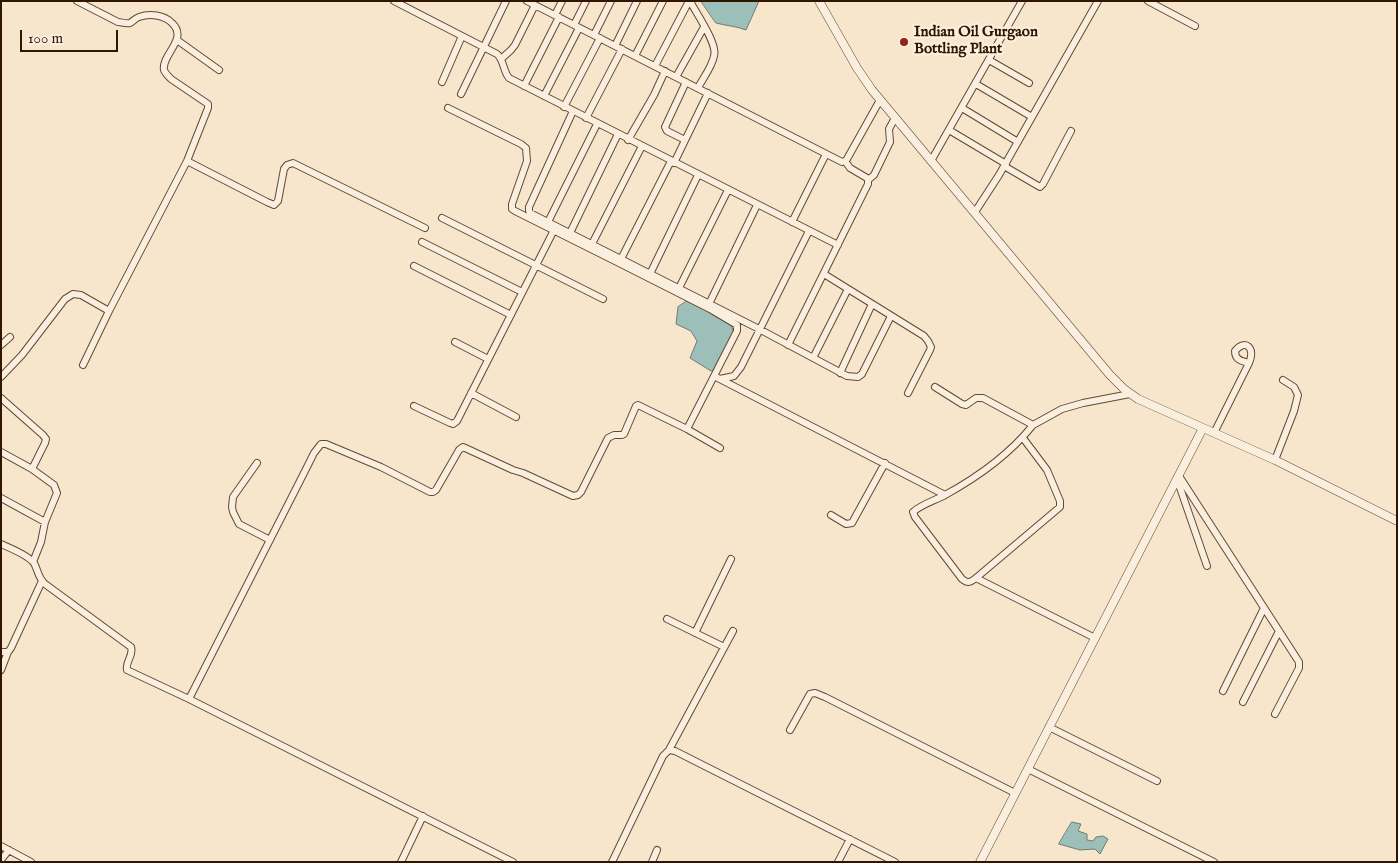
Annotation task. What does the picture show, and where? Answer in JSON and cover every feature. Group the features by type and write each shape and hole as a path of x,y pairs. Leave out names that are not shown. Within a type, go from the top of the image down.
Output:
{"street":[{"path":"77,1 118,22 130,23 138,17 154,14 171,21 176,31 176,40 164,62 164,70 171,79 208,104 187,161 83,365"},
{"path":"394,1 497,54 501,59 506,76 524,86 838,245"},
{"path":"461,94 506,1"},
{"path":"527,1 539,5 597,37 826,154 842,162 845,161"},
{"path":"524,86 557,16 562,1"},
{"path":"544,96 586,1"},
{"path":"564,107 597,37 611,1"},
{"path":"615,46 637,1"},
{"path":"635,56 663,1"},
{"path":"656,66 689,1"},
{"path":"689,1 711,40 715,51 713,59 698,88"},
{"path":"818,1 856,68 880,100 1110,375 1130,394 1275,460 1397,521"},
{"path":"931,161 1022,1"},
{"path":"975,212 1005,165 1098,1"},
{"path":"1148,1 1195,26"},
{"path":"501,59 515,45 539,5"},
{"path":"676,77 704,27"},
{"path":"442,82 462,36"},
{"path":"176,40 220,70"},
{"path":"586,118 622,49"},
{"path":"989,60 1028,84"},
{"path":"628,140 654,95 665,71"},
{"path":"685,140 667,131 664,127 686,82"},
{"path":"976,84 1032,117"},
{"path":"621,259 708,93"},
{"path":"845,161 880,100"},
{"path":"448,108 526,148 527,161 512,209 737,325 737,331 717,378 687,429"},
{"path":"962,108 1018,142"},
{"path":"573,111 529,206 528,211 530,213 679,288 840,373 854,377 862,374 891,316"},
{"path":"788,345 868,184 868,180 874,175 890,142 889,129 895,118"},
{"path":"548,222 597,124"},
{"path":"949,130 1040,187 1071,131"},
{"path":"570,233 618,134"},
{"path":"592,244 642,146"},
{"path":"792,222 826,154"},
{"path":"187,161 274,205 278,201 284,169 289,163 292,163 425,228"},
{"path":"845,161 850,168 868,180"},
{"path":"650,274 698,175"},
{"path":"679,288 728,190"},
{"path":"709,304 757,205"},
{"path":"442,218 603,299"},
{"path":"414,406 453,424 457,421 554,230"},
{"path":"717,378 731,377 741,367 808,231"},
{"path":"422,242 522,292"},
{"path":"414,266 511,315"},
{"path":"824,274 924,336 928,341 931,347 908,393"},
{"path":"813,358 848,289"},
{"path":"1,377 22,355 65,299 73,294 81,295 109,311"},
{"path":"840,373 872,304"},
{"path":"1,344 10,337"},
{"path":"455,342 488,359"},
{"path":"1214,433 1249,363"},
{"path":"717,378 945,495"},
{"path":"1275,460 1294,411 1298,395 1294,387 1283,380"},
{"path":"935,387 962,404 966,404 976,398 983,398 1033,425"},
{"path":"471,394 516,417"},
{"path":"1023,438 1047,470 1060,502 1060,507 976,578 966,582 962,580 913,514 915,510 945,495 996,462 1023,438 1033,425 1054,413 1071,406 1130,394"},
{"path":"1,398 44,435 46,439 32,469"},
{"path":"189,699 314,453 323,444 381,467 430,492 436,490 463,447 573,496 581,492 608,438 624,434 636,406 640,405 720,448"},
{"path":"980,862 1203,428"},
{"path":"1,452 32,469 56,488 57,493 46,522 44,535 33,562"},
{"path":"257,463 233,497 232,507 240,524 270,540"},
{"path":"831,516 846,524 852,523 885,463"},
{"path":"1178,477 1207,566"},
{"path":"1178,477 1300,665 1275,714"},
{"path":"1,498 46,522"},
{"path":"1,544 33,562 42,581 131,647 132,653 127,664 127,670 189,699 513,862"},
{"path":"695,633 731,559"},
{"path":"976,578 1095,638"},
{"path":"1,670 5,652 22,626 42,581"},
{"path":"1223,691 1264,608"},
{"path":"667,619 724,648"},
{"path":"612,862 664,756 733,631"},
{"path":"1243,702 1279,631"},
{"path":"790,730 810,694 815,693 1015,793"},
{"path":"1049,727 1157,781"},
{"path":"669,750 675,751 895,862"},
{"path":"1028,769 1214,862"},
{"path":"401,862 423,816"},
{"path":"838,862 850,838"},
{"path":"1,846 30,862"},
{"path":"1,860 10,850"},
{"path":"652,862 657,850"}],"water":[{"path":"701,1 759,1 746,30 716,23"},
{"path":"687,301 731,323 734,335 718,368 711,371 690,358 697,341 691,331 676,324 678,307"},
{"path":"1072,822 1081,824 1078,831 1087,834 1087,840 1093,841 1096,837 1103,836 1108,839 1100,854 1095,849 1080,850 1059,844"}],"place":[{"name":"Indian Oil Gurgaon Bottling Plant","path":"904,42"}]}
